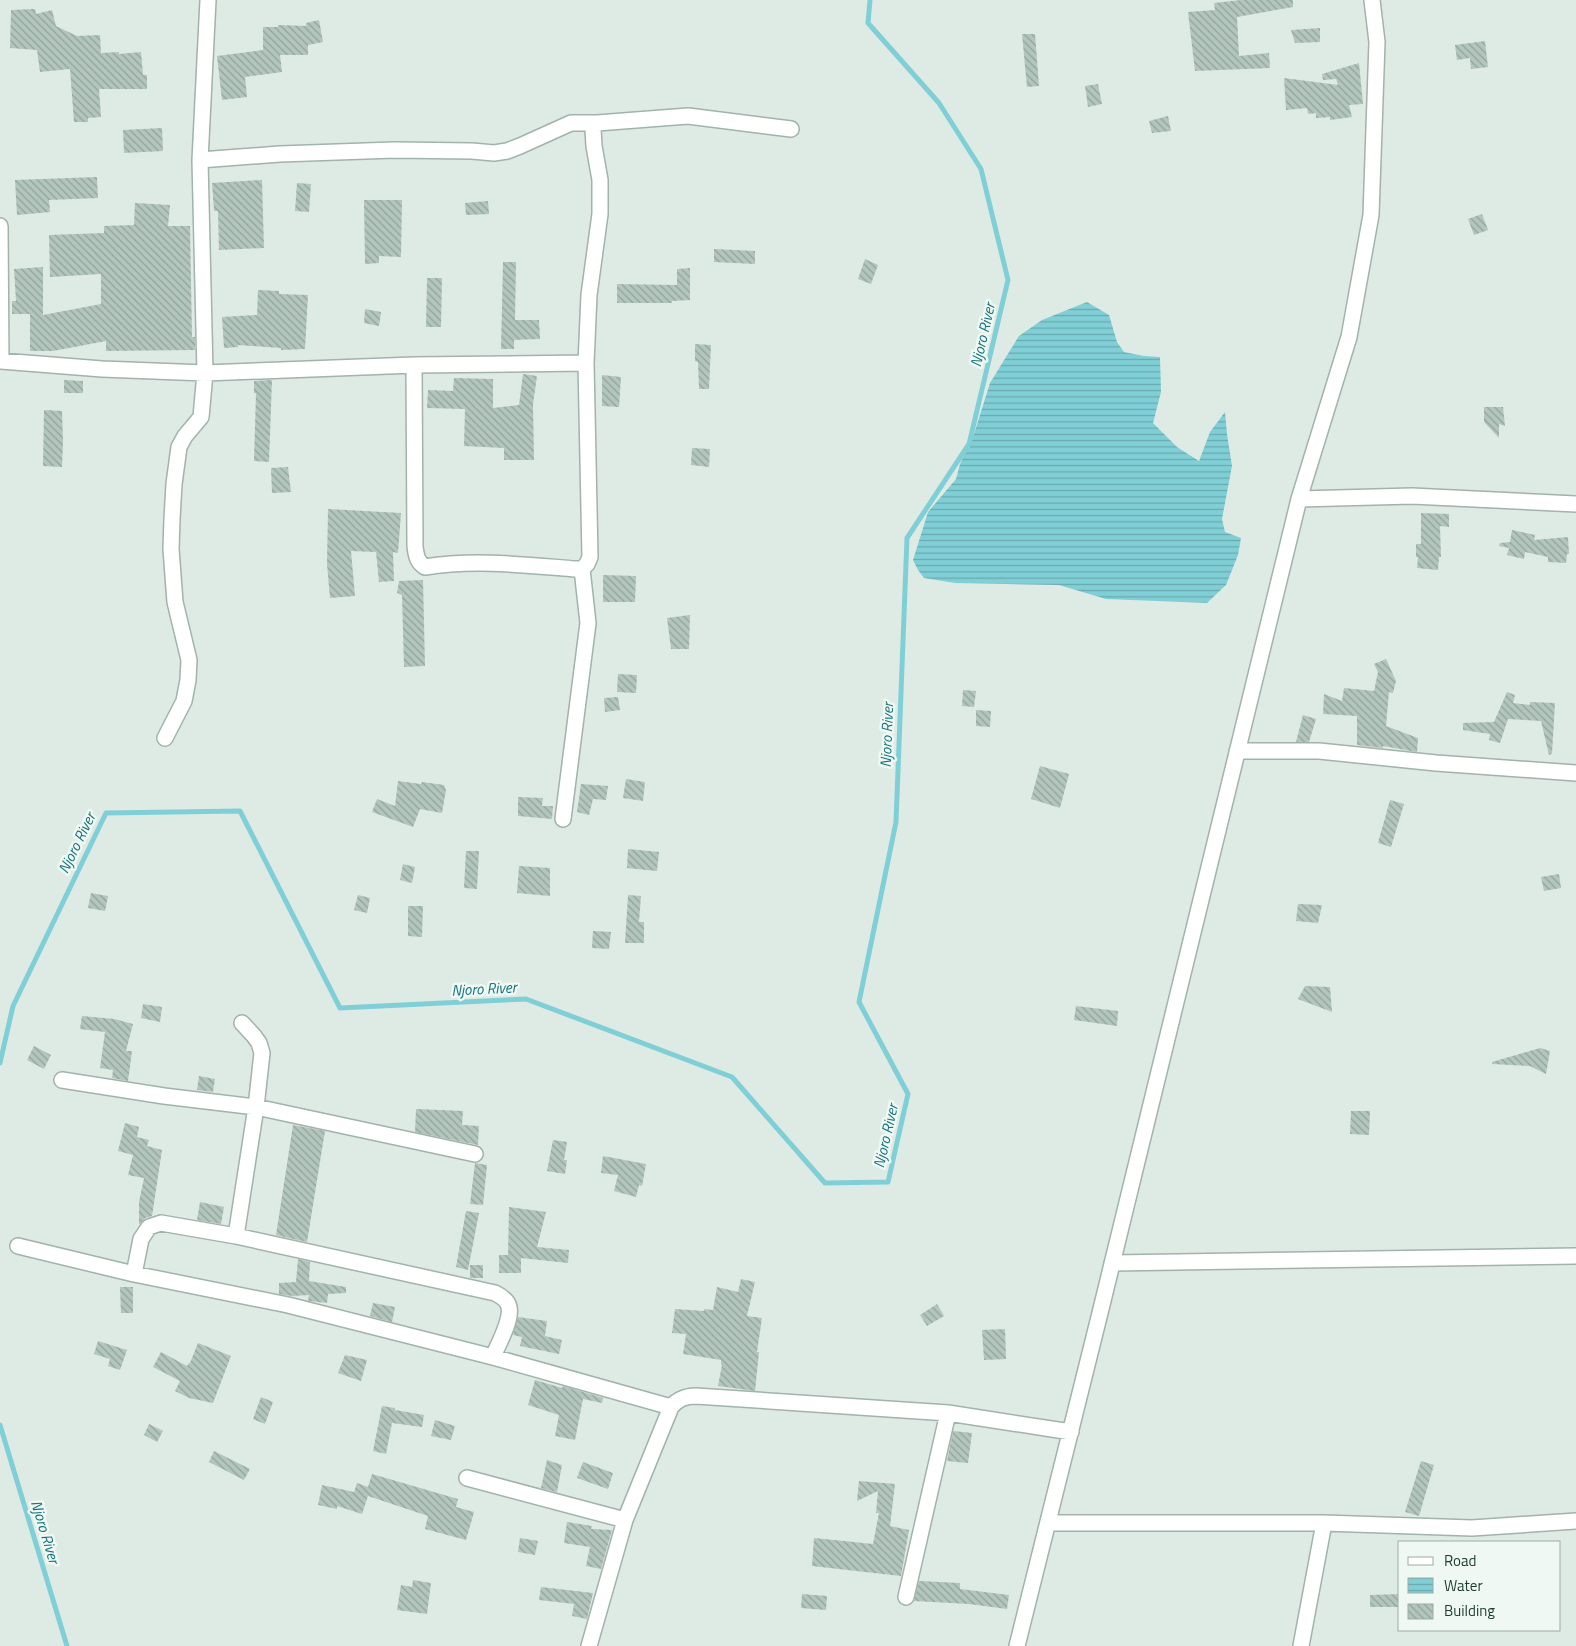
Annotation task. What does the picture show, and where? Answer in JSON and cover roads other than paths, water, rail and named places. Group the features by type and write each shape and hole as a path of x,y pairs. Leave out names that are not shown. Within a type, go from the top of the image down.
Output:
{"street":[{"path":"165,738 184,701 188,680 188,660 175,602 172,576 172,519 179,447 185,436 201,417 205,373 200,160 208,0"},
{"path":"1017,1646 1299,499 1349,337 1371,215 1377,42 1372,0"},
{"path":"200,160 280,154 394,150 494,153 520,146 570,123 598,123 688,116 791,129"},
{"path":"414,365 415,546 420,564 425,567 442,564 500,563 575,570 582,569 590,557 586,363 589,295 600,214 600,180 593,129 598,123"},
{"path":"0,226 1,360 102,369 205,373 414,365 586,363"},
{"path":"1299,499 1412,496 1576,504"},
{"path":"563,819 588,623 582,569"},
{"path":"1237,751 1319,751 1436,763 1576,773"},
{"path":"236,1236 256,1108 262,1053 254,1036 242,1023"},
{"path":"62,1080 256,1108 475,1154"},
{"path":"134,1274 142,1239 149,1228 155,1224 169,1223 495,1293 504,1299 509,1306 508,1321 493,1357"},
{"path":"18,1246 134,1274 288,1305 493,1357 671,1407"},
{"path":"1112,1263 1576,1256"},
{"path":"589,1646 624,1520 671,1407 684,1397 696,1396 948,1413 1071,1432"},
{"path":"906,1597 948,1413"},
{"path":"467,1478 624,1520"},
{"path":"1048,1523 1324,1523 1472,1528 1576,1521"},
{"path":"1301,1646 1324,1523"}],"water":[{"path":"1087,302 1109,315 1117,342 1124,352 1160,357 1161,392 1153,423 1177,447 1199,461 1210,432 1225,412 1232,466 1222,519 1225,532 1241,538 1238,555 1226,585 1207,603 1106,599 1059,585 955,583 924,578 913,560 928,512 956,479 960,464 974,434 990,383 1019,336 1042,320"}],"waterway":[{"name":"Njoro River","path":"0,1063 13,1006 106,813 240,811 340,1008 526,999 732,1077 825,1183 888,1182 908,1094 859,1002 896,822 907,538 969,444 1008,280 981,169 939,103 868,23 870,0"},
{"name":"Njoro River","path":"0,1425 67,1646"}]}
